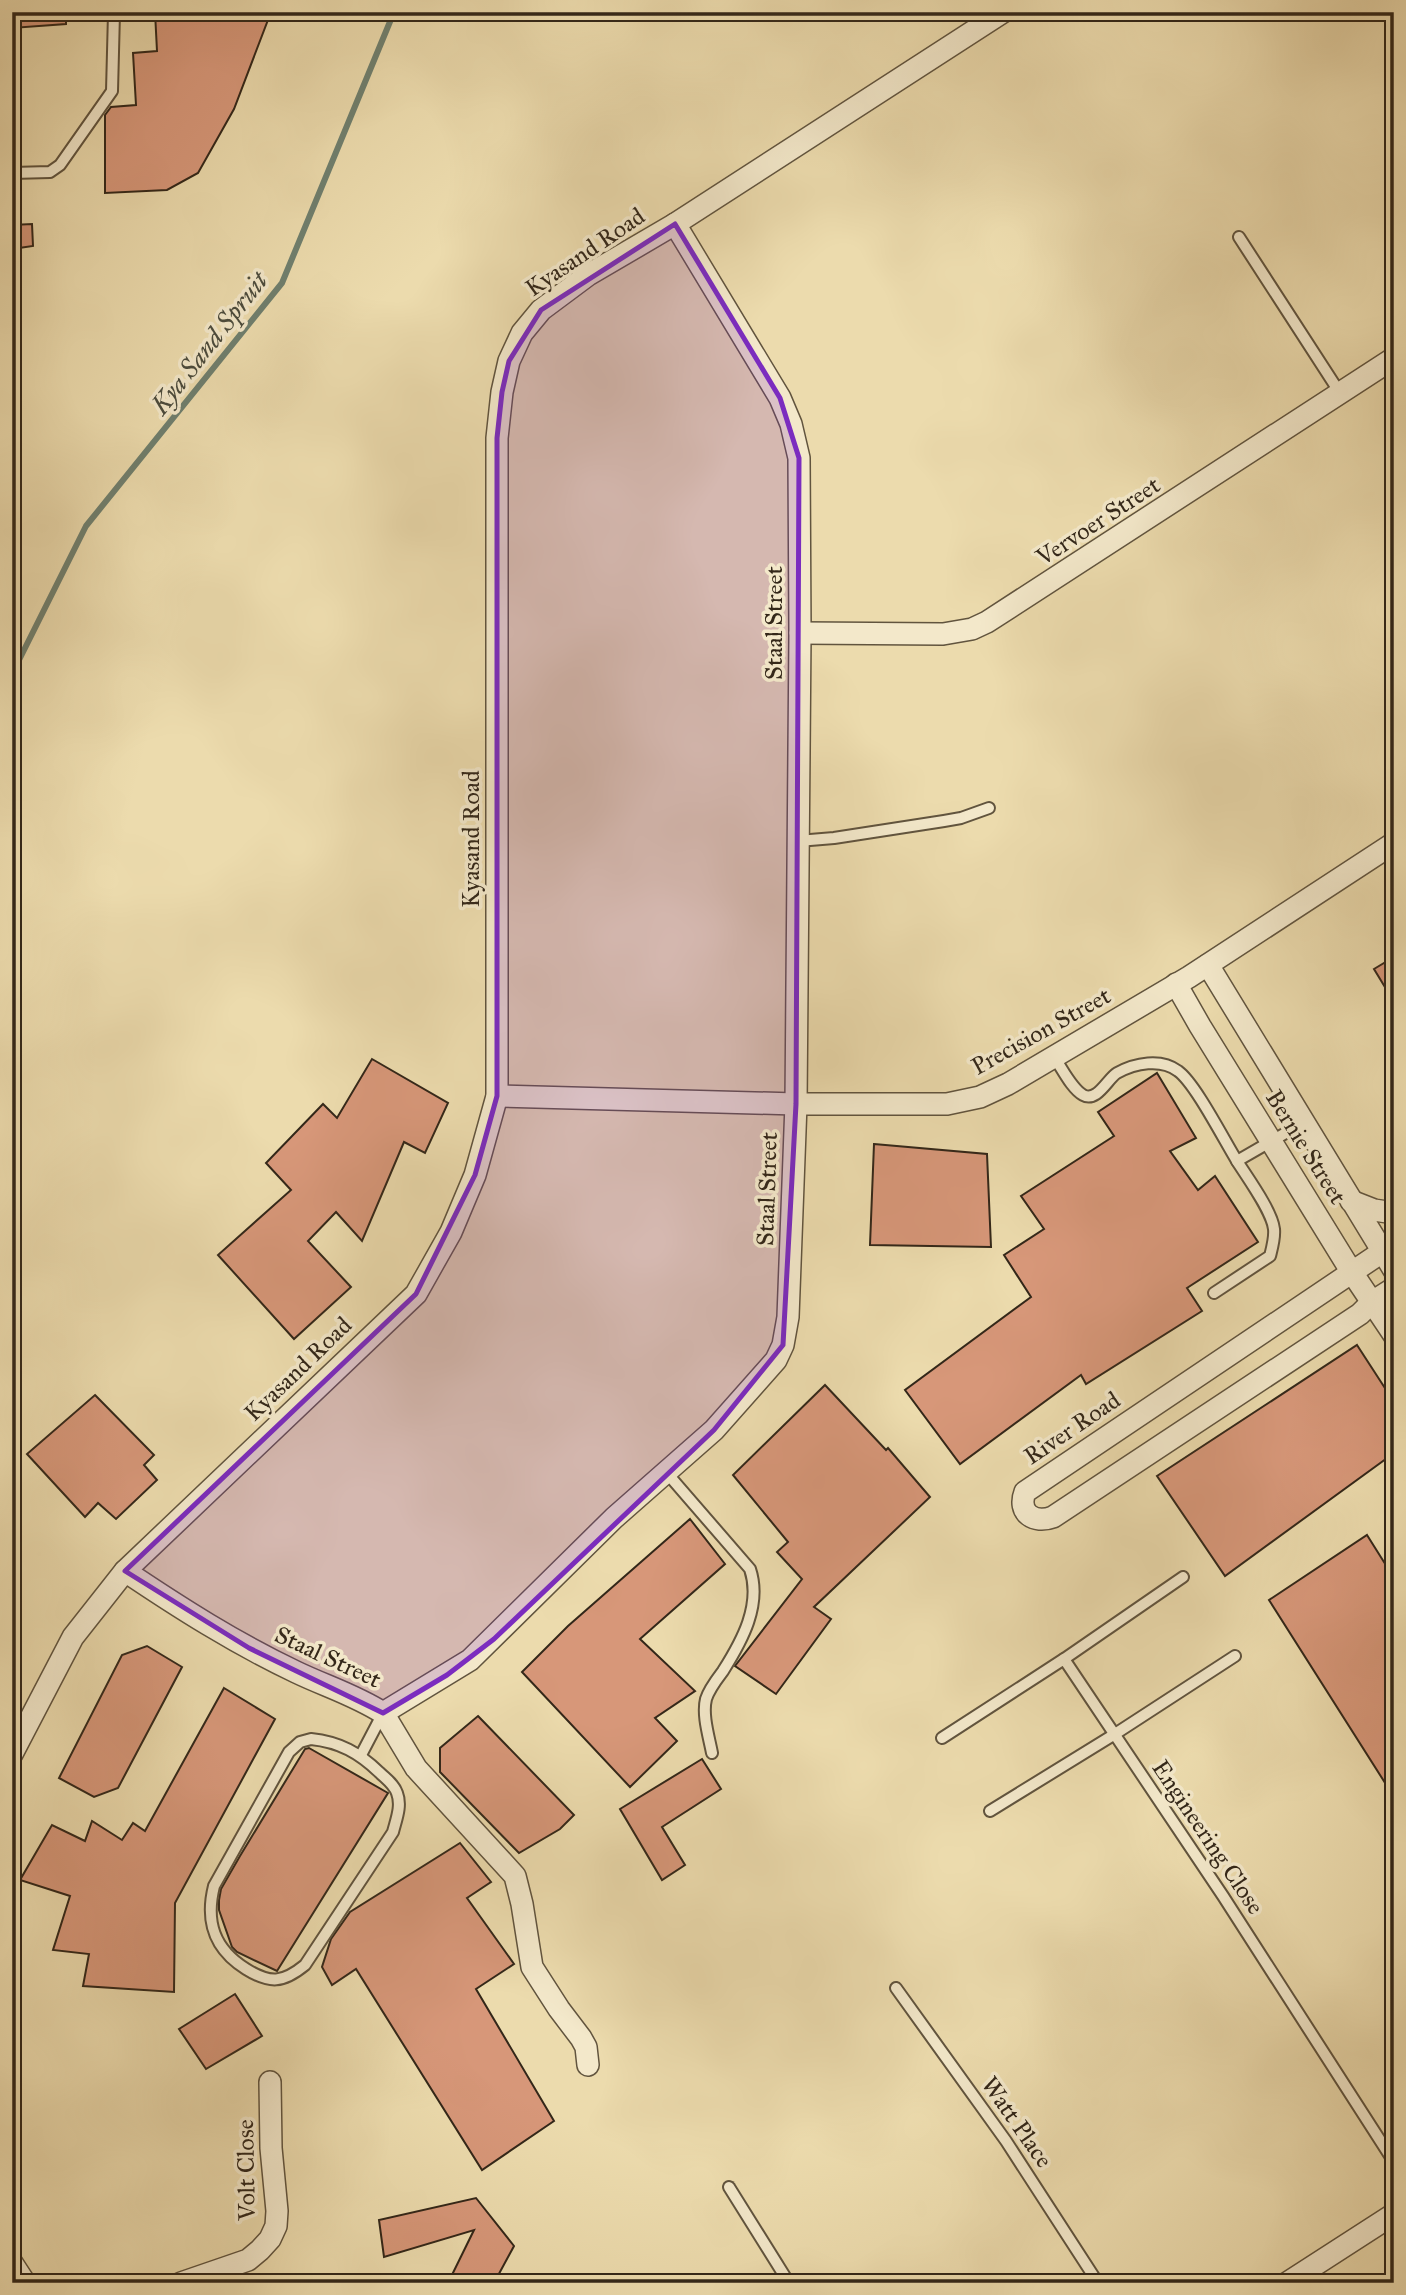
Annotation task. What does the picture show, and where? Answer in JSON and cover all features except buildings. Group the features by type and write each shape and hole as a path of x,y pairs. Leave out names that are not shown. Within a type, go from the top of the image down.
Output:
{"street":[{"name":"Kyasand Road","path":"12,1754 73,1637 125,1571 416,1294 451,1232 471,1186 497,1096 497,438 502,392 509,361 522,333 541,310 589,275 675,224 1003,12"},
{"name":"Staal Street","path":"125,1571 187,1614 297,1673 357,1697 383,1713 470,1660 494,1639 614,1518 722,1421 776,1360 783,1345 788,1317 796,1104 799,458 791,424 780,398 675,224"},
{"name":"Vervoer Street","path":"800,633 943,634 972,629 987,622 1394,358"},
{"name":"Precision Street","path":"497,1096 796,1104 947,1104 980,1097 1008,1084 1208,965 1394,843"},
{"name":"Bernie Street","path":"1208,965 1351,1201 1388,1248 1394,1270"},
{"name":"Bernie Street","path":"1176,984 1351,1271 1394,1335"},
{"path":"1351,1201 1394,1213"},
{"name":"River Road","path":"1388,1248 1024,1492 1023,1505 1026,1512 1037,1520 1053,1517 1360,1314 1372,1302 1394,1288"},
{"path":"383,1713 416,1769 515,1876 532,1967 581,2038 586,2047 588,2065"},
{"name":"Volt Close","path":"181,2283 248,2260 265,2245 276,2226 270,2082"},
{"path":"1287,2283 1394,2214"},
{"path":"12,2263 25,2283"}],"lane":[{"path":"12,173 50,172 60,165 107,99 114,83 114,13"},
{"path":"1239,237 1340,394"},
{"path":"798,841 953,819 989,807"},
{"path":"1054,1056 1084,1095 1098,1093 1115,1074 1148,1063 1172,1066 1188,1081 1272,1219 1275,1231 1270,1256 1214,1293"},
{"path":"1237,1161 1303,1123"},
{"path":"666,1472 750,1569 754,1580 755,1595 747,1627 736,1650 706,1696 704,1707 712,1753"},
{"path":"942,1738 1183,1577"},
{"path":"990,1811 1235,1656"},
{"name":"Engineering Close","path":"1064,1659 1223,1896 1394,2162"},
{"path":"361,1755 383,1713"},
{"path":"311,1739 328,1741 361,1755 391,1783 398,1795 398,1811 393,1832 304,1965 293,1975 276,1981 259,1977 231,1959 221,1947 212,1924 209,1905 214,1886 294,1747 311,1739"},
{"name":"Watt Place","path":"896,1988 1006,2141 1098,2283"},
{"path":"729,2187 789,2283"}],"highlighted area":[{"path":"675,224 780,398 799,458 796,1104 783,1345 714,1430 494,1639 447,1675 383,1713 249,1648 125,1571 416,1294 475,1175 497,1096 497,438 502,392 509,361 541,310"}],"waterway":[{"name":"Kya Sand Spruit","path":"12,674 86,526 282,283 394,12"}]}
